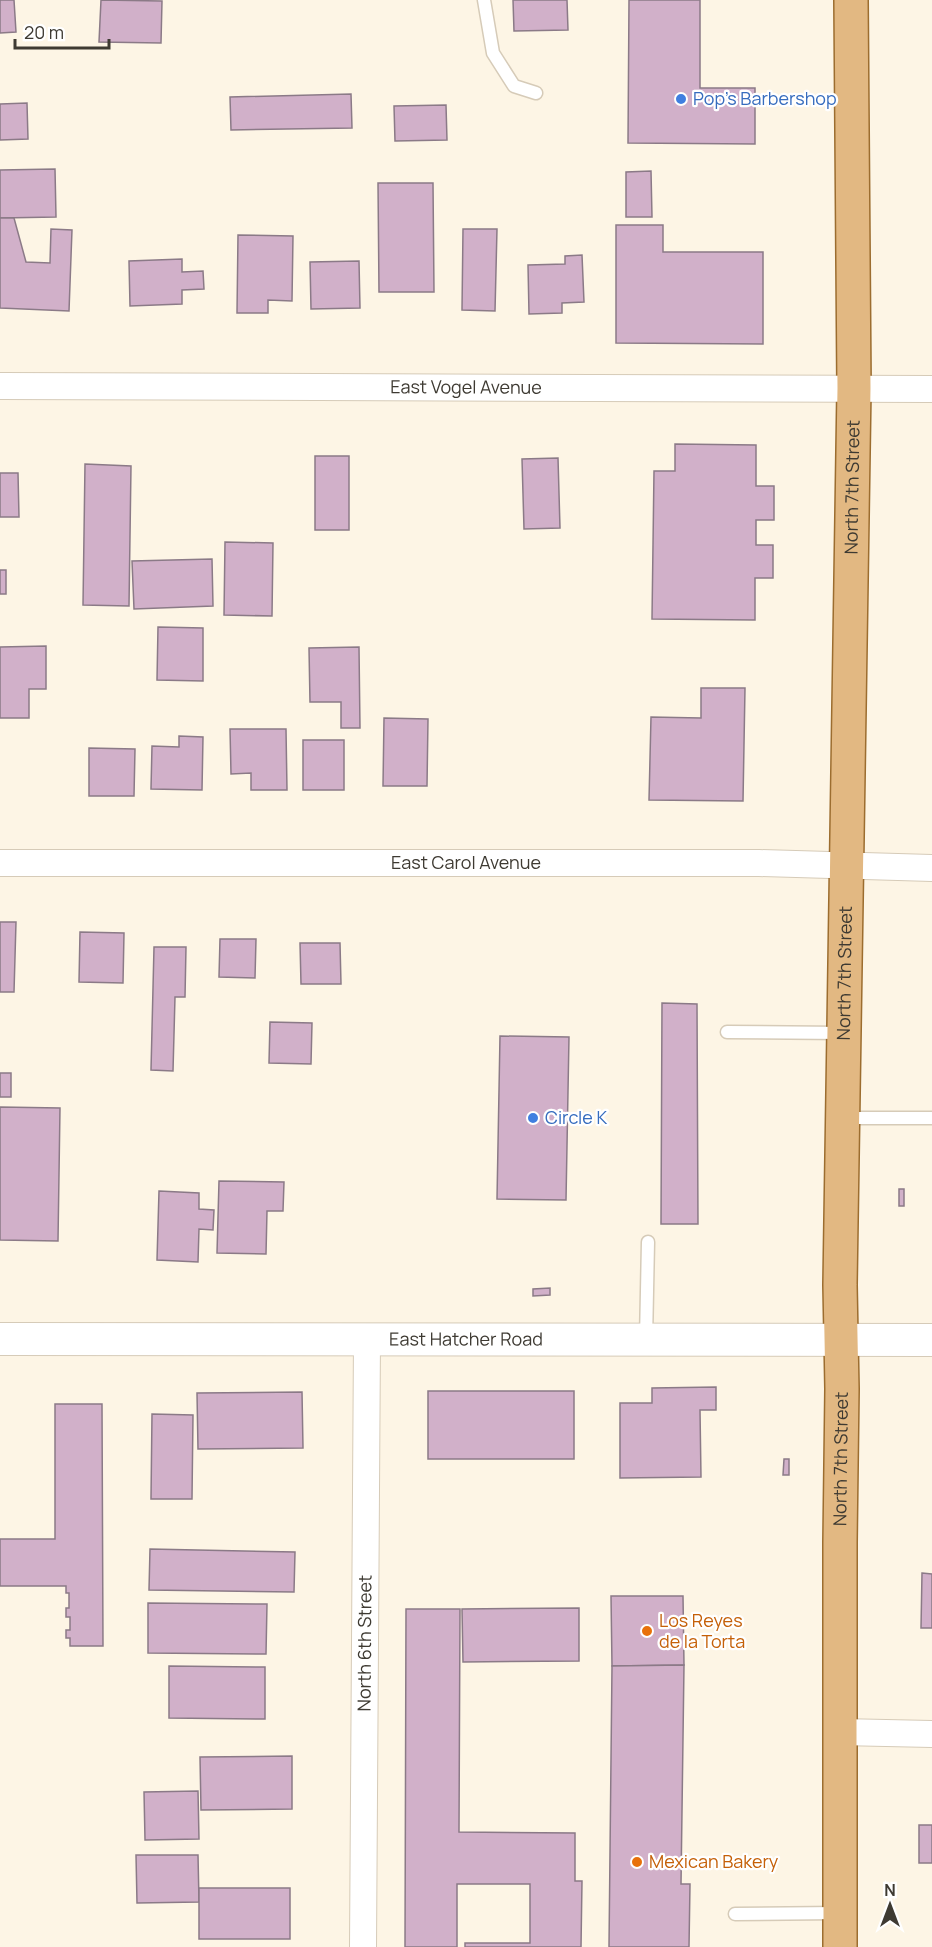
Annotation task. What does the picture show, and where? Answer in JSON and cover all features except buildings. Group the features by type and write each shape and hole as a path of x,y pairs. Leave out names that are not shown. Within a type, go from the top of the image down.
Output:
{"main road":[{"name":"North 7th Street","path":"840,1947 841,1340 854,388 851,0"}],"street":[{"name":"East Vogel Avenue","path":"0,386 932,389"},
{"name":"East Carol Avenue","path":"0,863 759,863 932,868"},
{"name":"North 6th Street","path":"363,1947 367,1339"},
{"name":"East Hatcher Road","path":"0,1340 932,1340"},
{"path":"840,1732 932,1734"}],"lane":[{"path":"484,0 493,53 514,86 536,93"},
{"path":"727,1032 844,1033"},
{"path":"843,1118 932,1118"},
{"path":"646,1340 648,1242"},
{"path":"735,1914 840,1913"}],"place":[{"name":"Pop's Barbershop","path":"681,99"},
{"name":"Circle K","path":"533,1118"},
{"name":"Los Reyes de la Torta","path":"647,1631"},
{"name":"Mexican Bakery","path":"637,1862"}]}
